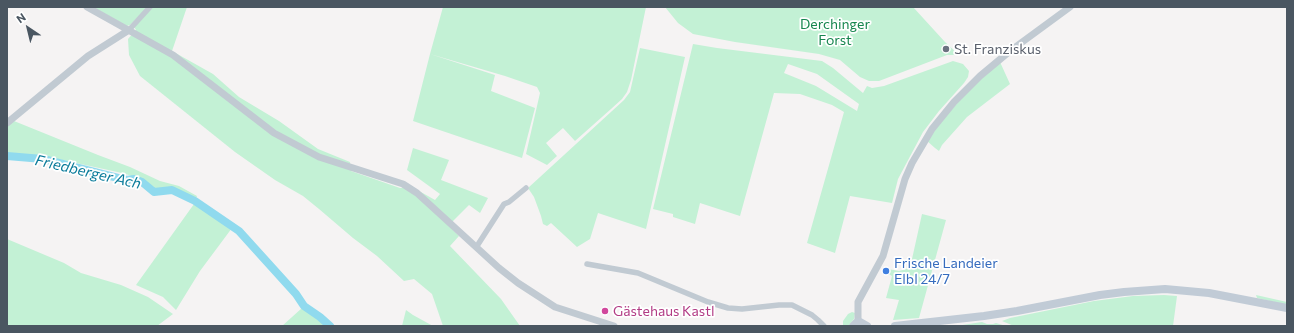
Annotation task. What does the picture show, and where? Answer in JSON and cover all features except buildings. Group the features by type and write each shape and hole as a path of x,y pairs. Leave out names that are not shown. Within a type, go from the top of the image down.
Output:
{"main road":[{"path":"895,326 1028,310 1100,295 1164,289 1209,293 1287,308"},
{"path":"855,324 863,323 867,326"}],"street":[{"path":"87,7 173,55 274,133 319,157 402,184 417,193 499,268 518,283 555,307 614,326"},
{"path":"7,123 88,56 129,30 150,7"},
{"path":"855,324 858,302 883,256 905,179 912,162 932,129 954,102 980,76 1010,51 1070,7"},
{"path":"476,246 504,204 509,202 526,188"},
{"path":"587,264 638,273 708,302 734,309 792,305 812,315 824,326"}],"green space":[{"path":"93,7 148,7 130,25 127,26"},
{"path":"152,7 187,7 172,51 213,74 239,97 279,121 318,149 350,162 351,171 400,188 412,187 435,200 440,194 407,170 413,148 449,160 441,180 488,198 480,213 469,205 453,221 452,229 459,236 450,246 501,299 520,326 443,326 432,294 414,279 404,281 377,256 303,196 275,180 235,152 140,76 129,55 128,39 136,30 134,27"},
{"path":"443,7 646,7 631,80 627,92 622,99 575,141 563,128 546,143 557,156 547,165 526,154 540,93 537,87 430,54"},
{"name":"Derchinger Forst","path":"665,7 913,7 959,55 947,55 879,81 869,81 860,77 840,60 819,54 735,42 693,34 678,23"},
{"path":"693,44 822,61 833,68 863,93 867,86 872,88 884,86 953,61 963,64 969,71 968,77 964,83 939,111 923,132 898,179 892,203 850,196 835,253 807,243 844,112 832,105 800,94 774,93 740,216 700,203 695,224 673,217 673,214 653,209","holes":["788,64 817,74 859,104 857,111 816,86 784,73"]},
{"path":"640,48 685,57 646,229 598,213 590,239 577,247 551,223 547,226 543,224 534,197 528,188 624,100 630,92"},
{"path":"430,54 495,75 491,91 535,108 522,158 413,121"},
{"path":"1000,62 1010,84 967,117 942,145 939,151 927,141 942,120 970,89"},
{"path":"14,121 130,167 160,181 179,186 197,196 196,199 173,188 155,190 142,179 122,173 44,156 7,153 7,126"},
{"path":"194,204 232,228 200,271 176,310 163,297 136,285"},
{"path":"922,214 946,220 919,318 893,320 899,300 886,298 892,276 887,273 888,269 899,271 910,268"},
{"path":"7,239 64,263 81,273 121,285 148,297 173,314 157,326 7,326"},
{"path":"1256,295 1287,302 1287,305 1257,298"},
{"path":"1133,296 1177,296 1173,326 1014,326 1002,321 1010,318 1094,301"},
{"path":"302,308 317,318 325,326 282,326"},
{"path":"406,310 413,315 433,326 402,326"},
{"path":"852,312 855,313 854,319 848,326 843,326 843,321 848,314"},
{"path":"982,322 987,324 996,323 1006,326 956,326"}],"waterway":[{"name":"Friedberger Ach","path":"7,156 43,159 126,180 134,179 142,182 154,192 172,190 195,201 239,231 296,294 304,306 330,326"}],"place":[{"name":"St. Franziskus","path":"946,49"},
{"name":"Frische Landeier Elbl 24/7","path":"886,271"},
{"name":"Gästehaus Kastl","path":"605,311"}]}
